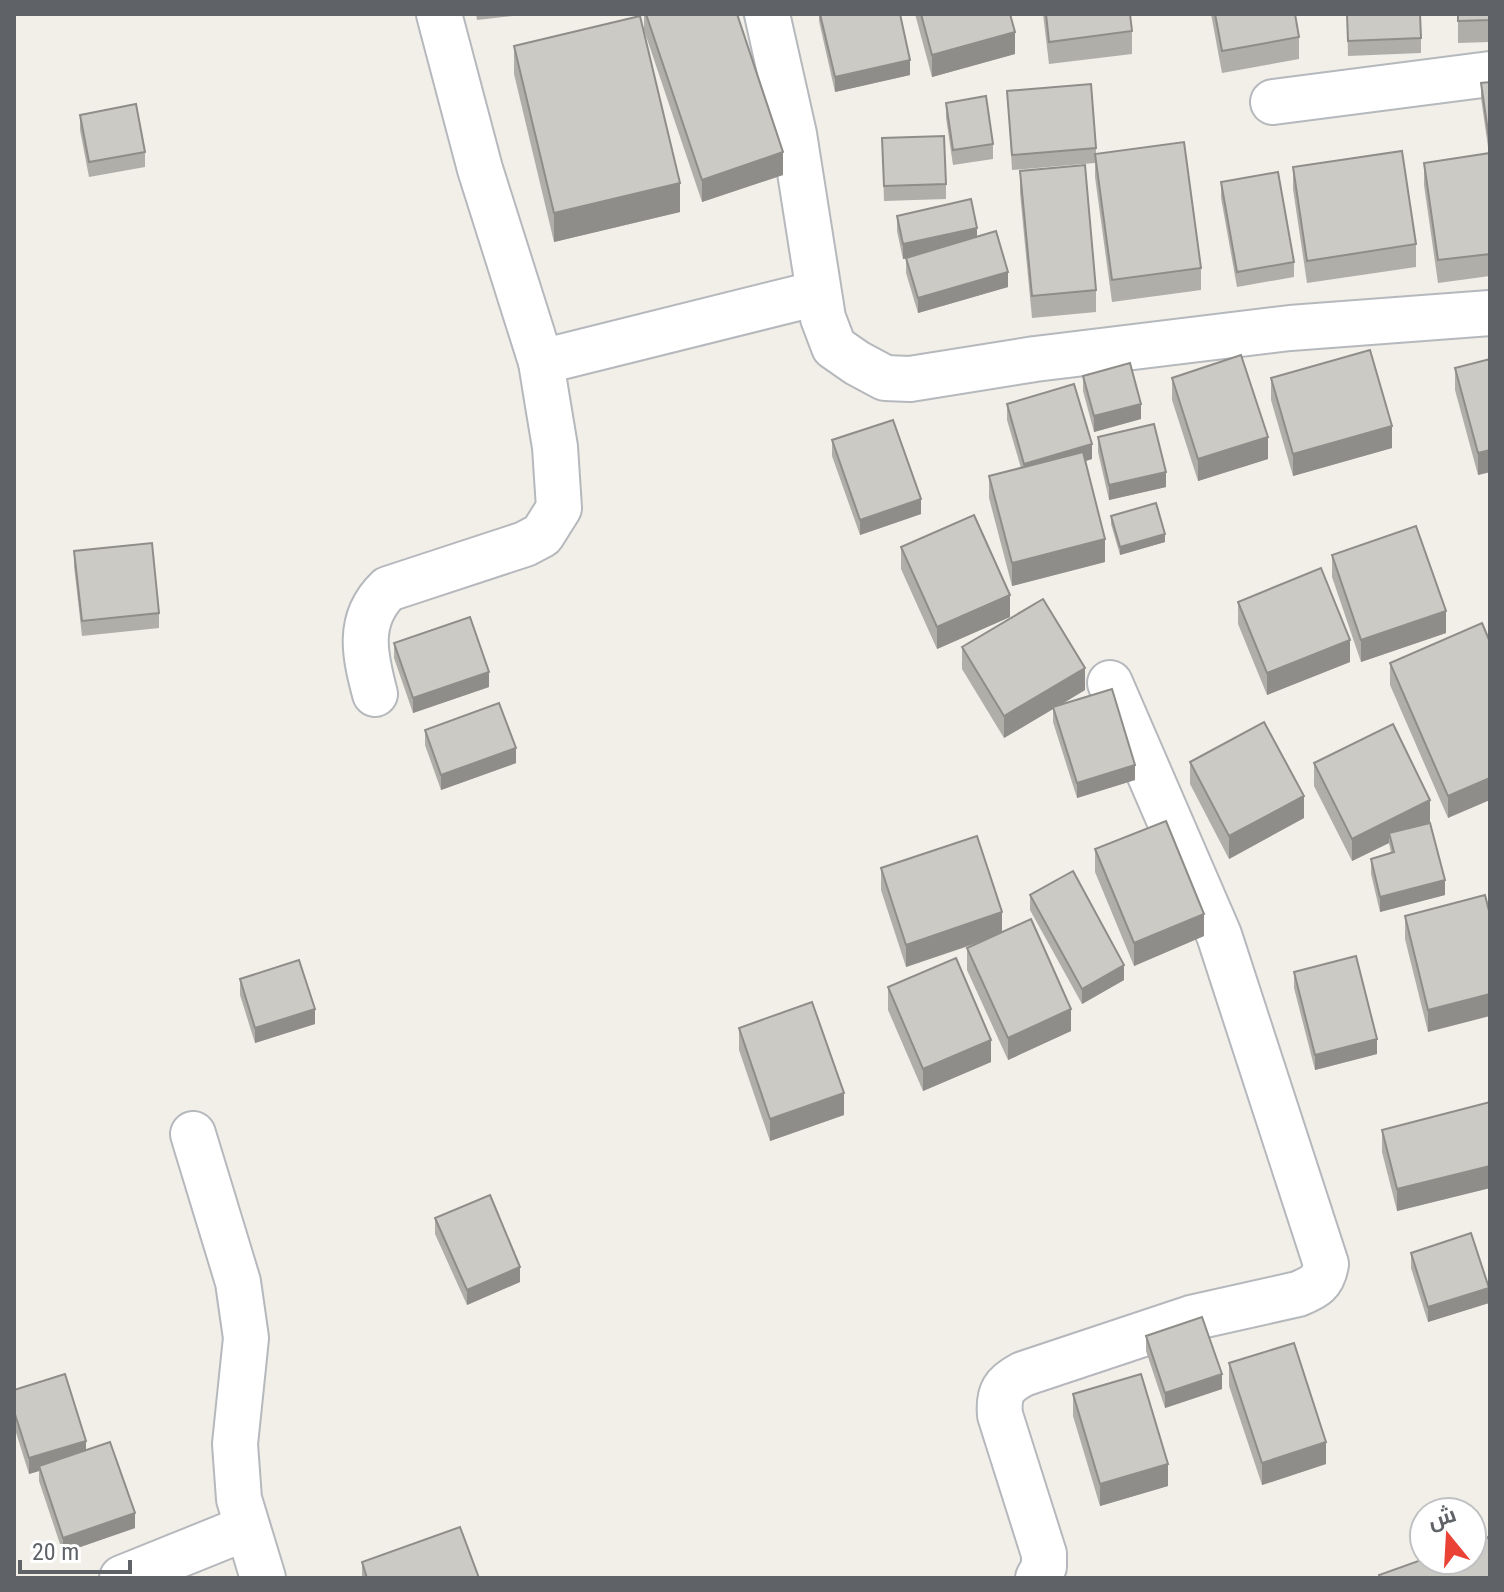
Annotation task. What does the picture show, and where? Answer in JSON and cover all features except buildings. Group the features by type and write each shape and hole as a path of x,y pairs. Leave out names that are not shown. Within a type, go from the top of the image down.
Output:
{"street":[{"path":"375,694 367,662 366,627 378,599 388,589 525,544 542,535 559,508 555,447 541,362 480,169 439,14"},
{"path":"767,14 794,134 818,293 834,347 885,378 910,379 1035,359 1290,328 1490,313"},
{"path":"1273,102 1490,74"},
{"path":"541,362 818,293"},
{"path":"1038,1578 1044,1567 1044,1554 1000,1415 998,1397 1007,1383 1023,1374 1191,1318 1298,1294 1315,1287 1323,1279 1326,1264 1219,935 1110,683"},
{"path":"193,1134 238,1282 244,1317 246,1338 235,1444 239,1499 263,1578"},
{"path":"122,1578 246,1528"}]}
